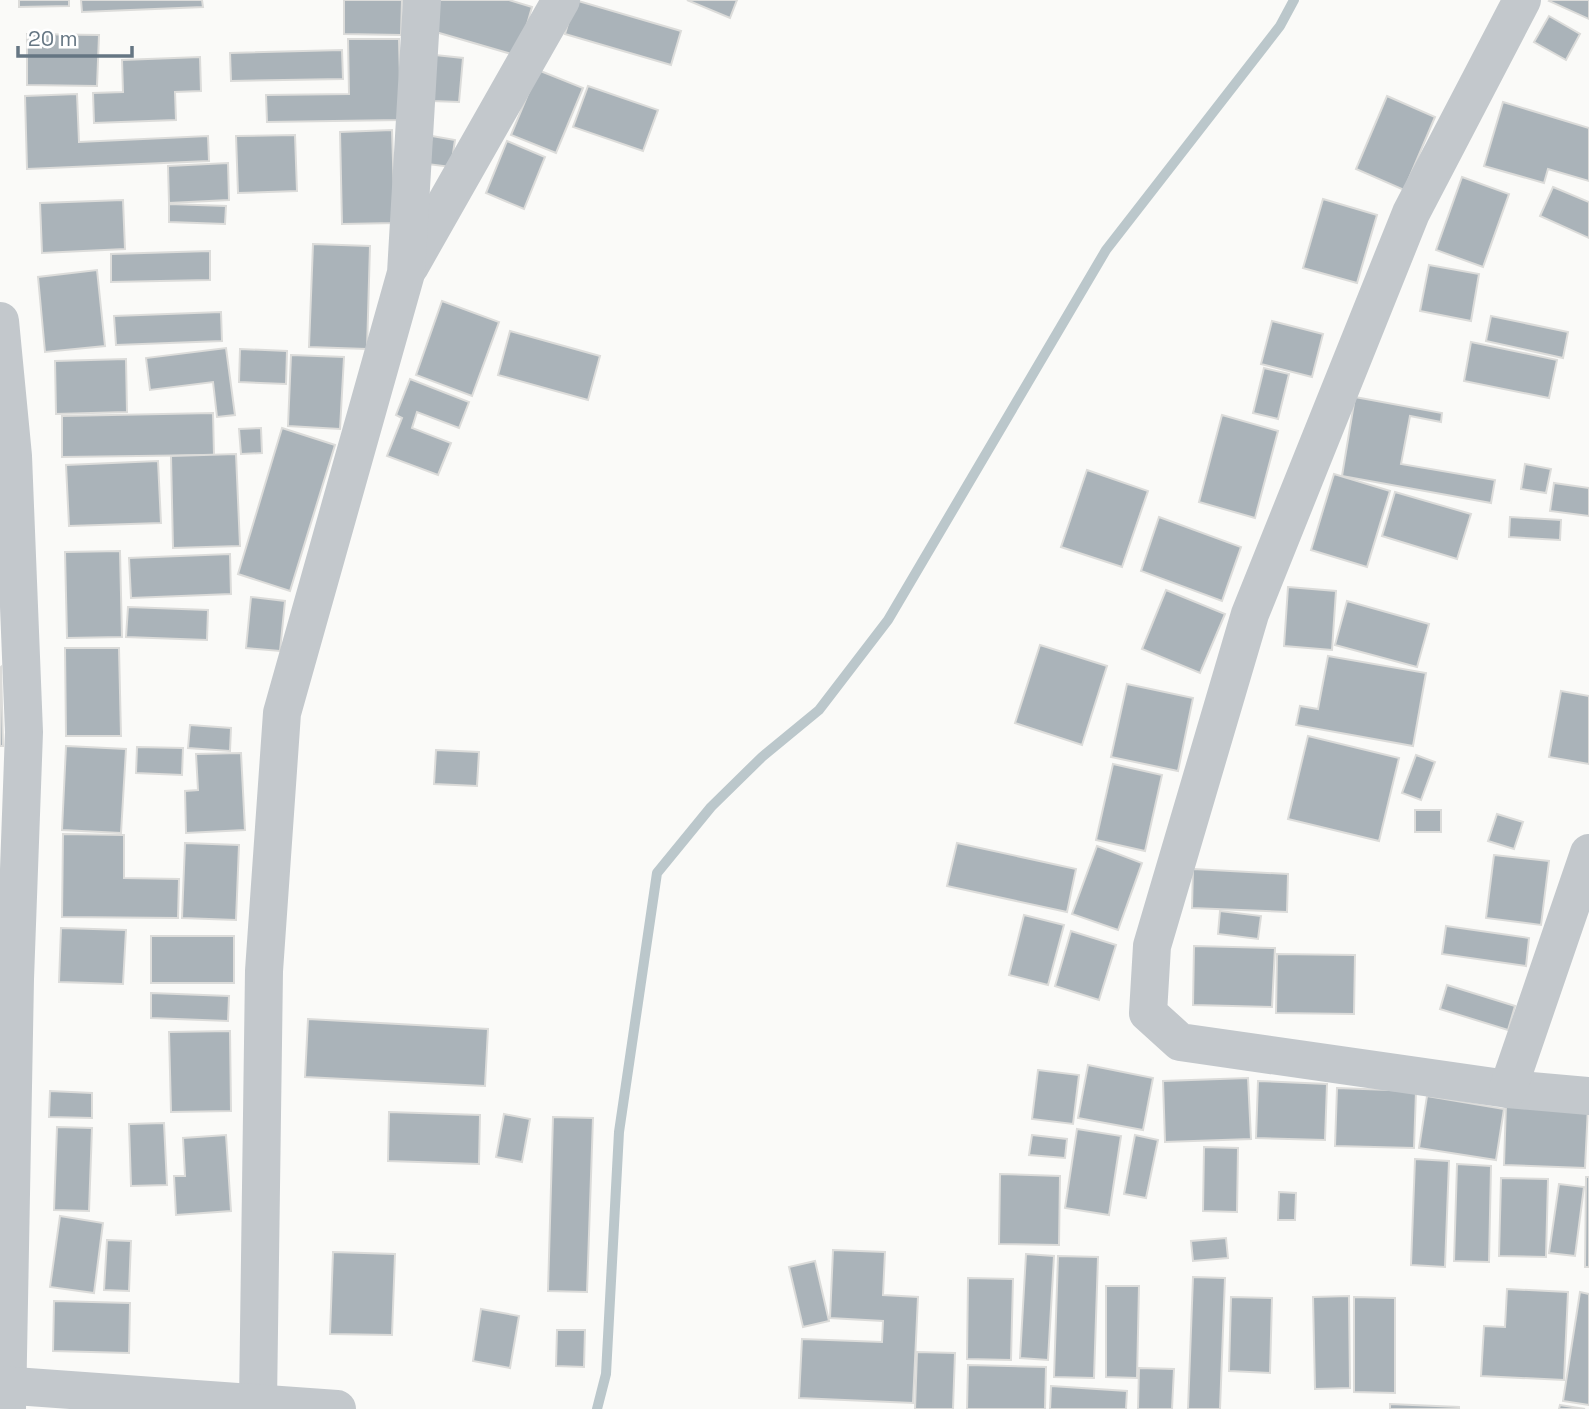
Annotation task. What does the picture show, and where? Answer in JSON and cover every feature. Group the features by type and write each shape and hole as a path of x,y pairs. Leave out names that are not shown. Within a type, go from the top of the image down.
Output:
{"street":[{"path":"258,1403 264,971 282,713 406,273 422,0"},
{"path":"406,273 561,0"},
{"path":"1522,0 1411,213 1250,614 1152,946 1147,1013 1180,1042 1508,1089 1589,1096"},
{"path":"0,320 24,732 4,1393 258,1403 337,1409"},
{"path":"1508,1089 1589,853"}],"building":[{"path":"19,0 69,0 69,6 19,7"},
{"path":"81,0 202,0 203,7 82,12"},
{"path":"344,0 402,0 401,35 344,34"},
{"path":"438,0 509,0 532,7 518,56 429,30"},
{"path":"575,0 681,31 671,65 565,34"},
{"path":"687,0 737,0 730,18"},
{"path":"1589,0 1589,19 1549,1"},
{"path":"1549,16 1580,34 1566,60 1534,42"},
{"path":"27,34 99,35 97,86 27,85"},
{"path":"348,39 399,39 401,120 267,122 266,95 349,94"},
{"path":"342,50 343,79 231,81 230,53"},
{"path":"435,55 463,58 459,102 432,101"},
{"path":"200,57 201,91 175,92 176,120 94,123 93,93 123,92 122,60"},
{"path":"538,70 583,88 556,153 511,135"},
{"path":"588,86 658,110 643,151 573,127"},
{"path":"77,94 79,142 208,136 209,161 27,169 25,96"},
{"path":"1387,96 1435,117 1404,190 1356,169"},
{"path":"1503,102 1589,128 1589,181 1548,169 1544,183 1484,166"},
{"path":"392,130 395,223 342,224 340,132"},
{"path":"295,135 297,191 238,193 236,136"},
{"path":"432,136 455,140 451,167 427,164"},
{"path":"507,141 545,157 524,209 486,193"},
{"path":"228,163 229,200 169,203 168,166"},
{"path":"1462,177 1509,194 1483,267 1436,250"},
{"path":"1553,187 1589,202 1589,238 1540,216"},
{"path":"1323,199 1377,215 1357,283 1303,268"},
{"path":"123,200 125,249 42,253 40,203"},
{"path":"169,204 226,206 225,224 169,222"},
{"path":"313,244 370,246 367,349 309,347"},
{"path":"210,251 210,280 111,282 111,254"},
{"path":"1429,265 1479,274 1471,321 1420,311"},
{"path":"97,270 105,346 45,352 38,277"},
{"path":"442,301 499,322 472,396 416,375"},
{"path":"221,312 222,341 116,345 114,316"},
{"path":"1491,316 1568,332 1563,358 1486,341"},
{"path":"1272,321 1323,334 1312,377 1261,364"},
{"path":"510,331 600,356 588,400 498,375"},
{"path":"1471,342 1557,360 1549,398 1464,381"},
{"path":"226,348 235,415 217,417 213,382 150,390 146,358"},
{"path":"240,349 287,351 286,384 239,382"},
{"path":"291,355 344,357 340,429 288,426"},
{"path":"126,359 127,412 56,414 55,361"},
{"path":"1264,368 1289,374 1278,419 1253,413"},
{"path":"410,379 469,402 459,428 417,412 412,428 451,443 438,475 387,456 402,418 396,415"},
{"path":"1355,397 1442,413 1441,422 1410,416 1401,464 1495,480 1491,503 1342,476"},
{"path":"213,413 214,455 62,457 62,416"},
{"path":"1222,415 1278,431 1255,518 1199,502"},
{"path":"261,428 262,453 241,454 239,429"},
{"path":"282,428 335,445 290,591 238,574"},
{"path":"236,454 240,546 173,548 171,456"},
{"path":"158,461 161,523 69,526 66,465"},
{"path":"1525,464 1551,469 1546,493 1521,489"},
{"path":"1087,470 1148,491 1122,567 1061,547"},
{"path":"1334,474 1390,491 1367,567 1311,550"},
{"path":"1554,483 1589,488 1589,516 1550,511"},
{"path":"1395,492 1471,514 1457,559 1382,536"},
{"path":"1159,517 1241,547 1222,601 1141,571"},
{"path":"1510,517 1561,520 1560,540 1509,537"},
{"path":"120,551 122,637 67,638 65,552"},
{"path":"230,554 231,594 131,598 129,558"},
{"path":"1288,587 1336,591 1332,650 1284,646"},
{"path":"1166,590 1225,614 1200,673 1142,649"},
{"path":"251,597 285,601 280,651 246,648"},
{"path":"1347,601 1429,624 1417,667 1335,645"},
{"path":"128,607 208,610 207,640 126,637"},
{"path":"1040,645 1107,666 1082,745 1015,723"},
{"path":"65,648 119,648 121,736 66,736"},
{"path":"1328,656 1426,673 1413,746 1296,725 1300,706 1318,709"},
{"path":"1,667 3,746 0,746"},
{"path":"1127,684 1193,698 1178,771 1111,757"},
{"path":"1561,691 1589,696 1589,764 1549,757"},
{"path":"190,725 231,728 230,751 188,748"},
{"path":"1308,736 1399,758 1379,841 1288,819"},
{"path":"66,746 126,749 121,833 62,830"},
{"path":"137,747 183,748 182,775 136,773"},
{"path":"436,750 479,752 477,786 434,784"},
{"path":"241,753 245,830 186,833 185,791 198,790 196,754"},
{"path":"1416,755 1435,762 1421,800 1402,793"},
{"path":"1113,764 1162,775 1145,851 1096,840"},
{"path":"1415,810 1441,810 1441,832 1415,832"},
{"path":"1497,814 1523,822 1514,849 1488,841"},
{"path":"63,834 124,835 124,878 179,879 178,918 62,917"},
{"path":"185,843 239,845 236,920 182,918"},
{"path":"957,843 1076,869 1067,912 947,886"},
{"path":"1097,846 1142,863 1118,930 1072,914"},
{"path":"1494,855 1549,861 1541,925 1486,918"},
{"path":"1193,869 1288,874 1287,912 1192,908"},
{"path":"1220,911 1261,916 1258,939 1218,934"},
{"path":"1024,915 1064,925 1048,985 1009,975"},
{"path":"1446,926 1529,938 1526,966 1442,954"},
{"path":"61,928 126,930 123,984 59,982"},
{"path":"1071,931 1116,945 1099,1000 1055,986"},
{"path":"151,936 234,936 234,983 151,983"},
{"path":"1194,946 1275,948 1272,1007 1193,1005"},
{"path":"1277,954 1355,955 1354,1014 1276,1013"},
{"path":"1447,985 1515,1006 1508,1030 1440,1009"},
{"path":"151,993 229,996 228,1021 151,1018"},
{"path":"308,1019 488,1029 485,1086 305,1077"},
{"path":"230,1031 231,1111 171,1112 169,1032"},
{"path":"1088,1065 1153,1078 1143,1130 1078,1118"},
{"path":"1038,1070 1079,1075 1073,1124 1032,1119"},
{"path":"1248,1078 1251,1139 1165,1142 1163,1081"},
{"path":"1258,1081 1327,1084 1325,1140 1256,1138"},
{"path":"1337,1088 1416,1091 1414,1148 1335,1146"},
{"path":"50,1091 92,1093 92,1118 49,1117"},
{"path":"1427,1096 1504,1109 1496,1160 1419,1148"},
{"path":"1506,1104 1588,1107 1585,1168 1504,1165"},
{"path":"389,1112 480,1115 479,1164 388,1161"},
{"path":"504,1114 530,1119 522,1162 496,1157"},
{"path":"553,1117 593,1118 587,1292 548,1291"},
{"path":"164,1123 167,1185 131,1186 129,1124"},
{"path":"57,1127 92,1128 89,1211 54,1210"},
{"path":"1077,1129 1121,1136 1109,1215 1065,1208"},
{"path":"226,1135 231,1211 176,1215 174,1176 185,1176 183,1138"},
{"path":"1032,1135 1067,1139 1065,1158 1029,1155"},
{"path":"1135,1135 1158,1140 1146,1198 1124,1194"},
{"path":"1204,1147 1238,1148 1237,1212 1203,1211"},
{"path":"1415,1159 1449,1161 1445,1267 1411,1265"},
{"path":"1457,1164 1491,1166 1489,1262 1454,1261"},
{"path":"1000,1174 1060,1176 1059,1245 999,1244"},
{"path":"1586,1177 1589,1177 1589,1267 1585,1267"},
{"path":"1501,1178 1548,1179 1546,1257 1499,1256"},
{"path":"1559,1184 1584,1187 1575,1256 1549,1253"},
{"path":"1279,1192 1296,1193 1295,1220 1278,1220"},
{"path":"60,1216 103,1223 94,1293 50,1287"},
{"path":"1226,1238 1228,1258 1193,1261 1191,1241"},
{"path":"107,1240 131,1241 129,1291 104,1290"},
{"path":"833,1250 885,1252 883,1295 918,1297 913,1403 799,1398 802,1339 882,1342 883,1321 830,1318"},
{"path":"333,1252 395,1254 392,1335 330,1334"},
{"path":"1026,1254 1054,1256 1048,1360 1020,1358"},
{"path":"1058,1256 1098,1257 1094,1378 1054,1377"},
{"path":"815,1261 829,1321 803,1327 789,1267"},
{"path":"1193,1277 1225,1278 1220,1409 1188,1409"},
{"path":"968,1278 1013,1279 1011,1360 967,1359"},
{"path":"1106,1286 1139,1286 1137,1378 1106,1377"},
{"path":"1507,1289 1568,1292 1564,1380 1481,1376 1484,1326 1505,1327"},
{"path":"1580,1292 1589,1294 1589,1405 1563,1401"},
{"path":"1349,1296 1350,1388 1315,1389 1313,1297"},
{"path":"1231,1297 1272,1298 1270,1373 1229,1371"},
{"path":"1354,1297 1395,1298 1395,1393 1354,1392"},
{"path":"54,1301 130,1303 129,1353 53,1351"},
{"path":"481,1309 519,1316 510,1368 473,1361"},
{"path":"557,1330 585,1330 584,1367 556,1366"},
{"path":"917,1352 955,1353 953,1409 915,1409"},
{"path":"968,1365 1046,1367 1045,1409 967,1409"},
{"path":"1139,1368 1174,1369 1172,1409 1138,1409"},
{"path":"1051,1386 1127,1391 1126,1409 1050,1409"},
{"path":"1390,1404 1459,1407 1459,1409 1390,1409"},
{"path":"1560,1405 1585,1409 1559,1409"}],"waterway":[{"path":"597,1409 606,1374 619,1132 657,873 711,807 762,757 819,710 888,620 1106,250 1280,26 1294,0"}]}
